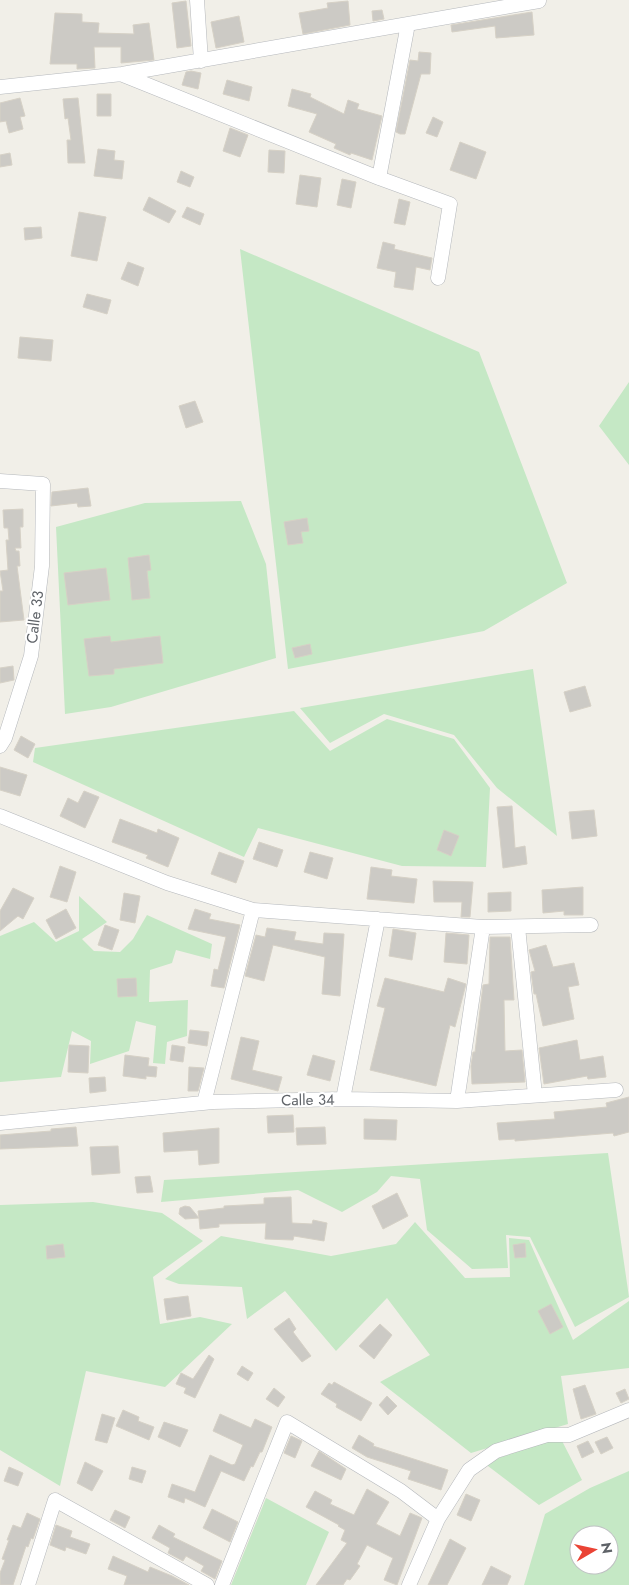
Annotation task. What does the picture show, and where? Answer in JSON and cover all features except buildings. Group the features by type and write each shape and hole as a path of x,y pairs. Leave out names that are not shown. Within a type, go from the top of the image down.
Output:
{"street":[{"path":"197,0 201,61"},
{"path":"0,87 122,74 539,1"},
{"path":"379,178 408,24"},
{"path":"122,74 379,178 450,204 438,278"},
{"name":"Calle 33","path":"0,482 43,484 42,566 31,656 5,738 0,746"},
{"path":"0,816 166,883 254,910 483,927 591,925"},
{"path":"204,1103 254,910"},
{"path":"343,1099 378,919"},
{"path":"457,1101 483,927"},
{"path":"518,927 535,1095"},
{"name":"Calle 34","path":"0,1123 204,1103 343,1099 457,1101 616,1090"},
{"path":"408,1585 438,1519 469,1470 496,1451 547,1435 569,1435 629,1410"},
{"path":"222,1585 287,1422 401,1491 438,1519"},
{"path":"28,1585 55,1500 206,1585"}],"green space":[{"path":"240,249 479,352 567,583 484,631 288,669"},
{"path":"629,382 629,465 599,426"},
{"path":"241,501 266,564 276,658 111,707 65,714 56,527 145,503"},
{"path":"533,669 557,836 497,788 454,735 384,714 330,743 300,708"},
{"path":"294,711 330,751 387,719 454,739 490,788 486,867 402,866 258,828 244,857 33,762 35,748"},
{"path":"79,896 107,922 82,939 94,951 120,952 133,939 147,915 212,944 210,959 176,950 172,963 150,970 149,1002 188,1000 187,1036 167,1042 165,1064 153,1063 156,1026 136,1021 129,1051 90,1064 91,1041 72,1031 61,1077 0,1082 0,936 34,922 56,942 79,931"},
{"path":"608,1153 629,1297 575,1327 530,1237 506,1235 508,1268 472,1269 427,1230 420,1179 391,1176 377,1192 342,1212 298,1190 161,1202 164,1180"},
{"path":"93,1202 162,1213 203,1241 153,1277 160,1324 200,1317 232,1324 165,1387 86,1371 60,1486 0,1450 0,1205"},
{"path":"415,1222 465,1278 510,1277 509,1238 529,1240 573,1340 629,1301 629,1368 561,1376 568,1424 471,1453 380,1382 430,1355 387,1298 336,1351 285,1291 247,1319 242,1287 179,1284 165,1279 221,1236 331,1256 396,1244"},
{"path":"560,1437 582,1480 539,1505 484,1463"},
{"path":"629,1471 629,1585 524,1585 545,1514 590,1488"},
{"path":"266,1498 329,1532 306,1585 231,1585"}]}
